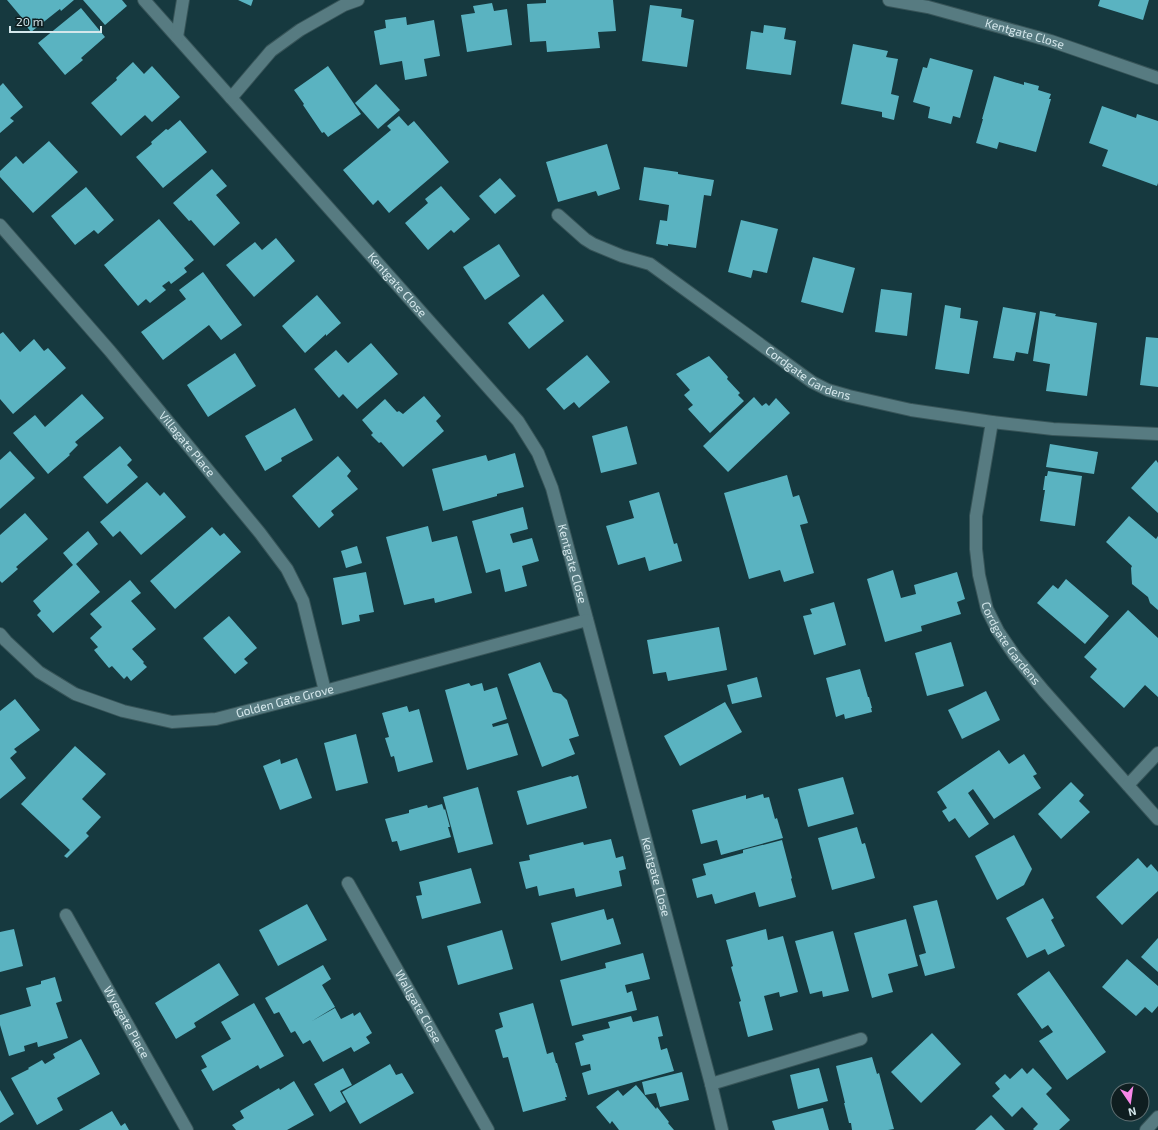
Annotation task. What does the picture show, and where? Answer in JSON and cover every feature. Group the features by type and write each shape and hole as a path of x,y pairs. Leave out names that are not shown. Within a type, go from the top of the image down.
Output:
{"street":[{"name":"Kentgate Close","path":"144,0 518,421 538,453 552,488 722,1130"},
{"path":"177,37 183,0"},
{"path":"231,98 271,51 300,30 358,0"},
{"name":"Kentgate Close","path":"889,0 928,7 1051,41 1158,78"},
{"name":"Cordgate Gardens","path":"558,215 585,239 593,244 622,256 650,264 812,382 828,390 911,410 992,422 1053,429 1158,434"},
{"name":"Villagate Place","path":"0,225 110,351 260,533 287,569 303,601 325,691"},
{"name":"Cordgate Gardens","path":"992,422 976,516 976,549 979,575 987,609 998,631 1015,656 1044,691 1158,819"},
{"name":"Golden Gate Grove","path":"0,634 39,672 75,694 123,711 172,722 216,719 587,620"},
{"path":"1128,785 1158,753"},
{"name":"Wallgate Close","path":"348,883 488,1130"},
{"name":"Wyegate Place","path":"66,915 187,1130"},
{"path":"711,1084 861,1039"},
{"path":"1146,1130 1158,1117"}],"building":[{"path":"7,0 74,0 31,32 22,20 23,19"},
{"path":"83,0 122,0 127,6 105,25"},
{"path":"238,0 253,0 251,6"},
{"path":"546,0 613,0 616,31 598,32 600,48 547,52 546,41 530,42 527,4 546,3"},
{"path":"1100,0 1149,0 1143,20 1098,6"},
{"path":"492,3 494,11 507,9 512,45 467,52 461,15 475,13 473,6"},
{"path":"650,5 682,9 681,17 694,20 687,67 642,61"},
{"path":"81,8 105,37 81,58 83,60 65,75 38,43"},
{"path":"406,17 407,25 434,20 440,56 424,59 427,76 405,80 402,61 380,65 374,31 386,28 385,20"},
{"path":"764,25 786,28 784,39 796,41 791,75 746,69 751,31 763,33"},
{"path":"853,44 888,51 886,57 898,59 891,94 899,96 894,120 882,117 882,112 841,104"},
{"path":"930,58 973,70 960,118 953,116 951,124 928,118 930,107 913,102 923,67 927,68"},
{"path":"133,62 144,74 152,66 180,97 152,122 145,115 121,136 91,103 117,80 116,78"},
{"path":"328,66 361,114 328,137 324,132 322,133 294,90"},
{"path":"994,76 1024,85 1024,82 1039,86 1038,90 1051,94 1049,99 1051,99 1036,152 999,142 997,149 976,143"},
{"path":"3,83 23,107 10,118 14,121 0,133 0,86"},
{"path":"376,84 400,110 378,129 355,103"},
{"path":"1102,106 1136,118 1137,114 1158,121 1157,186 1102,166 1108,150 1089,143"},
{"path":"399,116 408,126 414,121 449,162 389,213 378,200 373,205 343,170 391,130 387,126"},
{"path":"180,120 207,152 163,188 136,157 152,144 151,142 166,129 168,130"},
{"path":"49,141 78,172 33,213 0,177 0,171 16,156 23,164"},
{"path":"607,144 620,189 598,196 596,191 558,202 546,162"},
{"path":"644,167 678,172 678,174 714,180 711,196 704,195 696,248 656,244 660,220 667,221 669,205 639,200"},
{"path":"212,169 227,186 216,195 240,223 214,246 191,220 189,221 173,203"},
{"path":"500,178 516,196 495,214 479,196"},
{"path":"441,186 470,219 454,233 451,230 428,250 405,223 428,203 425,199"},
{"path":"86,187 114,220 98,234 94,230 75,245 51,216"},
{"path":"159,219 194,260 184,268 187,272 171,284 169,281 162,286 166,290 150,303 146,299 138,306 104,265"},
{"path":"741,220 778,229 767,273 753,270 751,278 728,272"},
{"path":"276,238 295,261 254,297 226,265 255,242 262,250"},
{"path":"499,244 520,276 485,300 463,267"},
{"path":"813,257 855,268 843,313 801,302"},
{"path":"203,272 242,325 221,340 209,325 163,360 141,332 186,299 179,290"},
{"path":"881,289 912,293 907,336 875,332"},
{"path":"543,294 564,321 529,349 508,323"},
{"path":"317,295 341,323 305,353 282,326"},
{"path":"945,305 961,308 960,318 978,321 969,374 935,369"},
{"path":"1003,307 1036,313 1028,354 1016,352 1014,361 993,358"},
{"path":"1040,311 1056,314 1055,316 1097,323 1087,396 1046,391 1050,364 1033,361"},
{"path":"3,332 20,352 34,339 44,351 48,348 66,368 13,414 0,399 0,334"},
{"path":"1146,337 1158,338 1158,387 1140,385"},
{"path":"371,343 398,374 357,409 343,394 339,398 314,369 336,350 348,363"},
{"path":"235,353 256,386 208,417 187,385"},
{"path":"587,355 610,382 579,408 574,402 564,410 546,389"},
{"path":"709,356 728,377 727,379 740,393 738,395 744,401 710,433 688,409 693,405 684,395 690,390 676,374"},
{"path":"82,394 104,418 75,442 78,445 69,454 70,455 48,474 13,433 35,415 45,427"},
{"path":"424,396 441,416 436,421 444,431 403,467 381,442 379,443 371,435 373,433 362,420 385,399 397,412 399,411 403,414"},
{"path":"754,397 762,406 766,403 769,406 776,398 790,413 728,472 703,446"},
{"path":"295,408 313,440 281,458 282,461 265,471 245,436"},
{"path":"627,426 637,464 601,473 592,436"},
{"path":"1050,444 1098,452 1094,474 1046,467"},
{"path":"120,446 132,460 127,465 138,477 107,504 83,477"},
{"path":"10,451 35,478 0,509 0,460"},
{"path":"515,453 524,487 443,511 432,469 486,455 488,461"},
{"path":"338,456 351,471 347,476 358,489 331,511 334,515 319,528 292,496"},
{"path":"1156,460 1158,463 1158,513 1131,488"},
{"path":"1048,471 1082,476 1075,526 1040,521 1045,490 1043,490 1045,476 1047,476"},
{"path":"787,475 793,497 799,495 808,523 800,525 814,573 784,582 780,570 749,579 724,493"},
{"path":"147,482 160,496 164,492 186,517 141,555 120,531 113,537 100,522"},
{"path":"659,492 674,544 677,543 682,561 649,571 645,557 618,565 606,526 634,518 629,501"},
{"path":"523,507 528,529 510,534 513,543 532,538 539,561 522,566 527,586 505,592 500,569 486,573 472,521"},
{"path":"25,513 48,539 16,567 18,569 2,583 0,581 0,535"},
{"path":"1129,516 1156,539 1158,536 1158,610 1150,603 1148,597 1132,584 1132,566 1106,542"},
{"path":"428,526 432,542 457,536 472,593 435,603 434,598 404,605 386,537"},
{"path":"212,527 220,536 224,533 241,552 175,609 150,581"},
{"path":"88,531 98,544 76,564 100,592 53,633 37,615 41,611 33,601 73,565 63,553"},
{"path":"357,546 362,563 346,568 341,551"},
{"path":"893,570 901,598 916,594 914,585 957,572 965,599 957,602 961,614 921,626 922,631 885,642 867,579"},
{"path":"366,572 374,612 359,615 360,621 342,625 333,578"},
{"path":"1066,579 1109,616 1085,644 1037,603 1053,585 1058,589"},
{"path":"130,580 141,593 131,601 156,629 132,649 147,667 131,681 127,676 124,679 112,666 109,668 94,650 98,647 90,638 102,627 90,614"},
{"path":"834,602 846,645 814,655 803,616 812,614 810,609"},
{"path":"1128,610 1158,638 1158,697 1145,685 1124,708 1090,677 1097,669 1084,657"},
{"path":"229,616 257,648 244,659 248,663 235,674 203,638"},
{"path":"719,627 727,670 668,681 666,672 653,674 647,640"},
{"path":"951,642 964,686 927,696 915,653"},
{"path":"540,662 553,692 561,694 567,700 579,736 569,739 575,754 542,767 508,674"},
{"path":"860,669 872,712 845,719 844,714 836,717 826,678"},
{"path":"757,677 762,697 732,704 727,685"},
{"path":"469,683 471,686 482,683 484,691 497,687 507,719 492,724 493,727 508,723 518,755 467,770 445,690"},
{"path":"986,691 1000,720 962,739 948,710"},
{"path":"15,699 40,730 14,749 17,752 10,758 26,778 0,799 0,711"},
{"path":"725,702 742,732 680,766 664,736"},
{"path":"407,706 409,712 419,709 433,762 398,772 394,756 391,757 385,738 389,737 382,713"},
{"path":"356,734 368,783 336,791 324,743"},
{"path":"75,746 106,774 82,799 101,817 86,833 89,836 67,858 64,856 70,850 21,804"},
{"path":"999,750 1009,764 1024,754 1037,774 1033,776 1041,788 994,819 973,789 968,793 989,824 969,838 955,818 949,822 942,811 947,808 937,792"},
{"path":"297,758 312,798 280,810 263,766 280,759 281,764"},
{"path":"578,775 587,808 527,825 517,791"},
{"path":"843,777 854,814 808,827 798,789"},
{"path":"1071,782 1084,795 1079,801 1090,812 1061,839 1038,814"},
{"path":"478,787 493,844 458,853 443,797"},
{"path":"763,794 764,798 769,797 775,819 777,818 783,838 721,855 717,840 701,844 692,810 746,795 746,799"},
{"path":"442,804 450,827 448,827 451,837 400,851 397,841 392,842 385,819 409,813 409,810 427,805 428,808"},
{"path":"857,827 862,844 865,843 875,878 832,890 818,838"},
{"path":"1014,835 1032,869 1024,885 997,900 975,856"},
{"path":"611,839 616,858 623,856 626,869 619,871 622,886 576,897 574,888 539,896 537,886 526,889 519,862 530,860 529,855 583,842 584,845"},
{"path":"782,840 796,897 759,907 755,892 715,904 712,894 697,898 692,879 706,875 703,864 743,853 743,850"},
{"path":"1138,858 1147,868 1151,864 1158,872 1158,891 1122,925 1096,897"},
{"path":"471,868 481,903 422,919 416,896 422,895 419,882"},
{"path":"1043,898 1054,918 1051,920 1065,946 1048,955 1045,949 1027,958 1006,918"},
{"path":"937,900 955,968 925,976 919,955 926,953 913,906"},
{"path":"307,904 327,940 278,966 259,930"},
{"path":"604,909 607,920 613,918 621,944 561,961 551,923"},
{"path":"906,919 918,966 888,974 893,992 872,998 854,933"},
{"path":"14,929 23,966 0,972 0,932"},
{"path":"766,929 768,940 783,936 798,992 780,997 779,992 764,996 773,1030 748,1037 726,940"},
{"path":"502,930 513,969 458,985 447,946"},
{"path":"833,931 849,991 823,997 822,991 810,994 795,941"},
{"path":"1158,938 1158,972 1141,957"},
{"path":"643,953 650,979 625,985 627,993 632,991 637,1010 572,1026 560,980 606,968 605,963"},
{"path":"1127,959 1158,986 1158,1006 1152,1013 1145,1007 1136,1016 1102,987"},
{"path":"219,963 239,995 194,1023 196,1027 176,1039 155,1003"},
{"path":"323,965 331,979 322,985 335,1007 312,1021 335,1008 341,1019 353,1013 354,1016 360,1012 372,1033 366,1037 370,1043 354,1052 351,1047 323,1062 310,1040 303,1044 295,1031 291,1033 279,1012 274,1014 265,998"},
{"path":"1049,971 1106,1052 1067,1080 1039,1041 1053,1032 1048,1025 1042,1029 1017,994"},
{"path":"55,977 62,1001 56,1003 68,1038 38,1047 37,1042 24,1046 25,1051 9,1056 0,1025 0,1015 31,1006 26,988 41,984 41,981"},
{"path":"254,1003 284,1056 260,1069 258,1065 213,1091 201,1070 207,1067 201,1056 231,1039 221,1022"},
{"path":"533,1003 547,1054 553,1052 567,1097 565,1097 566,1100 523,1112 508,1057 503,1058 495,1030 503,1027 499,1013"},
{"path":"631,1016 633,1022 658,1016 663,1036 658,1037 661,1050 667,1048 674,1071 588,1095 582,1073 591,1070 590,1064 581,1066 575,1043 584,1040 582,1035 610,1028 608,1022"},
{"path":"932,1033 961,1064 921,1103 891,1072"},
{"path":"81,1039 100,1074 57,1098 63,1110 37,1125 11,1078 29,1069 28,1068 42,1060 45,1064 55,1058 53,1054"},
{"path":"872,1057 877,1074 879,1073 894,1129 852,1130 844,1103 836,1066"},
{"path":"390,1064 396,1075 402,1073 414,1093 360,1124 342,1092"},
{"path":"343,1068 352,1085 340,1091 346,1102 330,1112 314,1084"},
{"path":"819,1068 828,1101 798,1109 790,1075"},
{"path":"1022,1068 1027,1074 1033,1068 1052,1088 1046,1094 1070,1120 1059,1130 1034,1130 1033,1129 1038,1124 1022,1107 1012,1117 992,1096 1000,1089 995,1083 1005,1074 1010,1079"},
{"path":"682,1072 689,1100 660,1107 656,1093 645,1095 642,1082"},
{"path":"294,1081 314,1115 287,1130 236,1130 232,1125 244,1118 240,1111"},
{"path":"636,1085 656,1109 657,1107 674,1130 619,1130 612,1121 610,1124 596,1107 618,1090 623,1096"},
{"path":"0,1090 14,1114 0,1123"},
{"path":"823,1108 829,1130 775,1130 772,1121"},
{"path":"112,1111 121,1126 125,1123 129,1130 79,1130"},
{"path":"991,1115 1005,1130 975,1130"}]}
